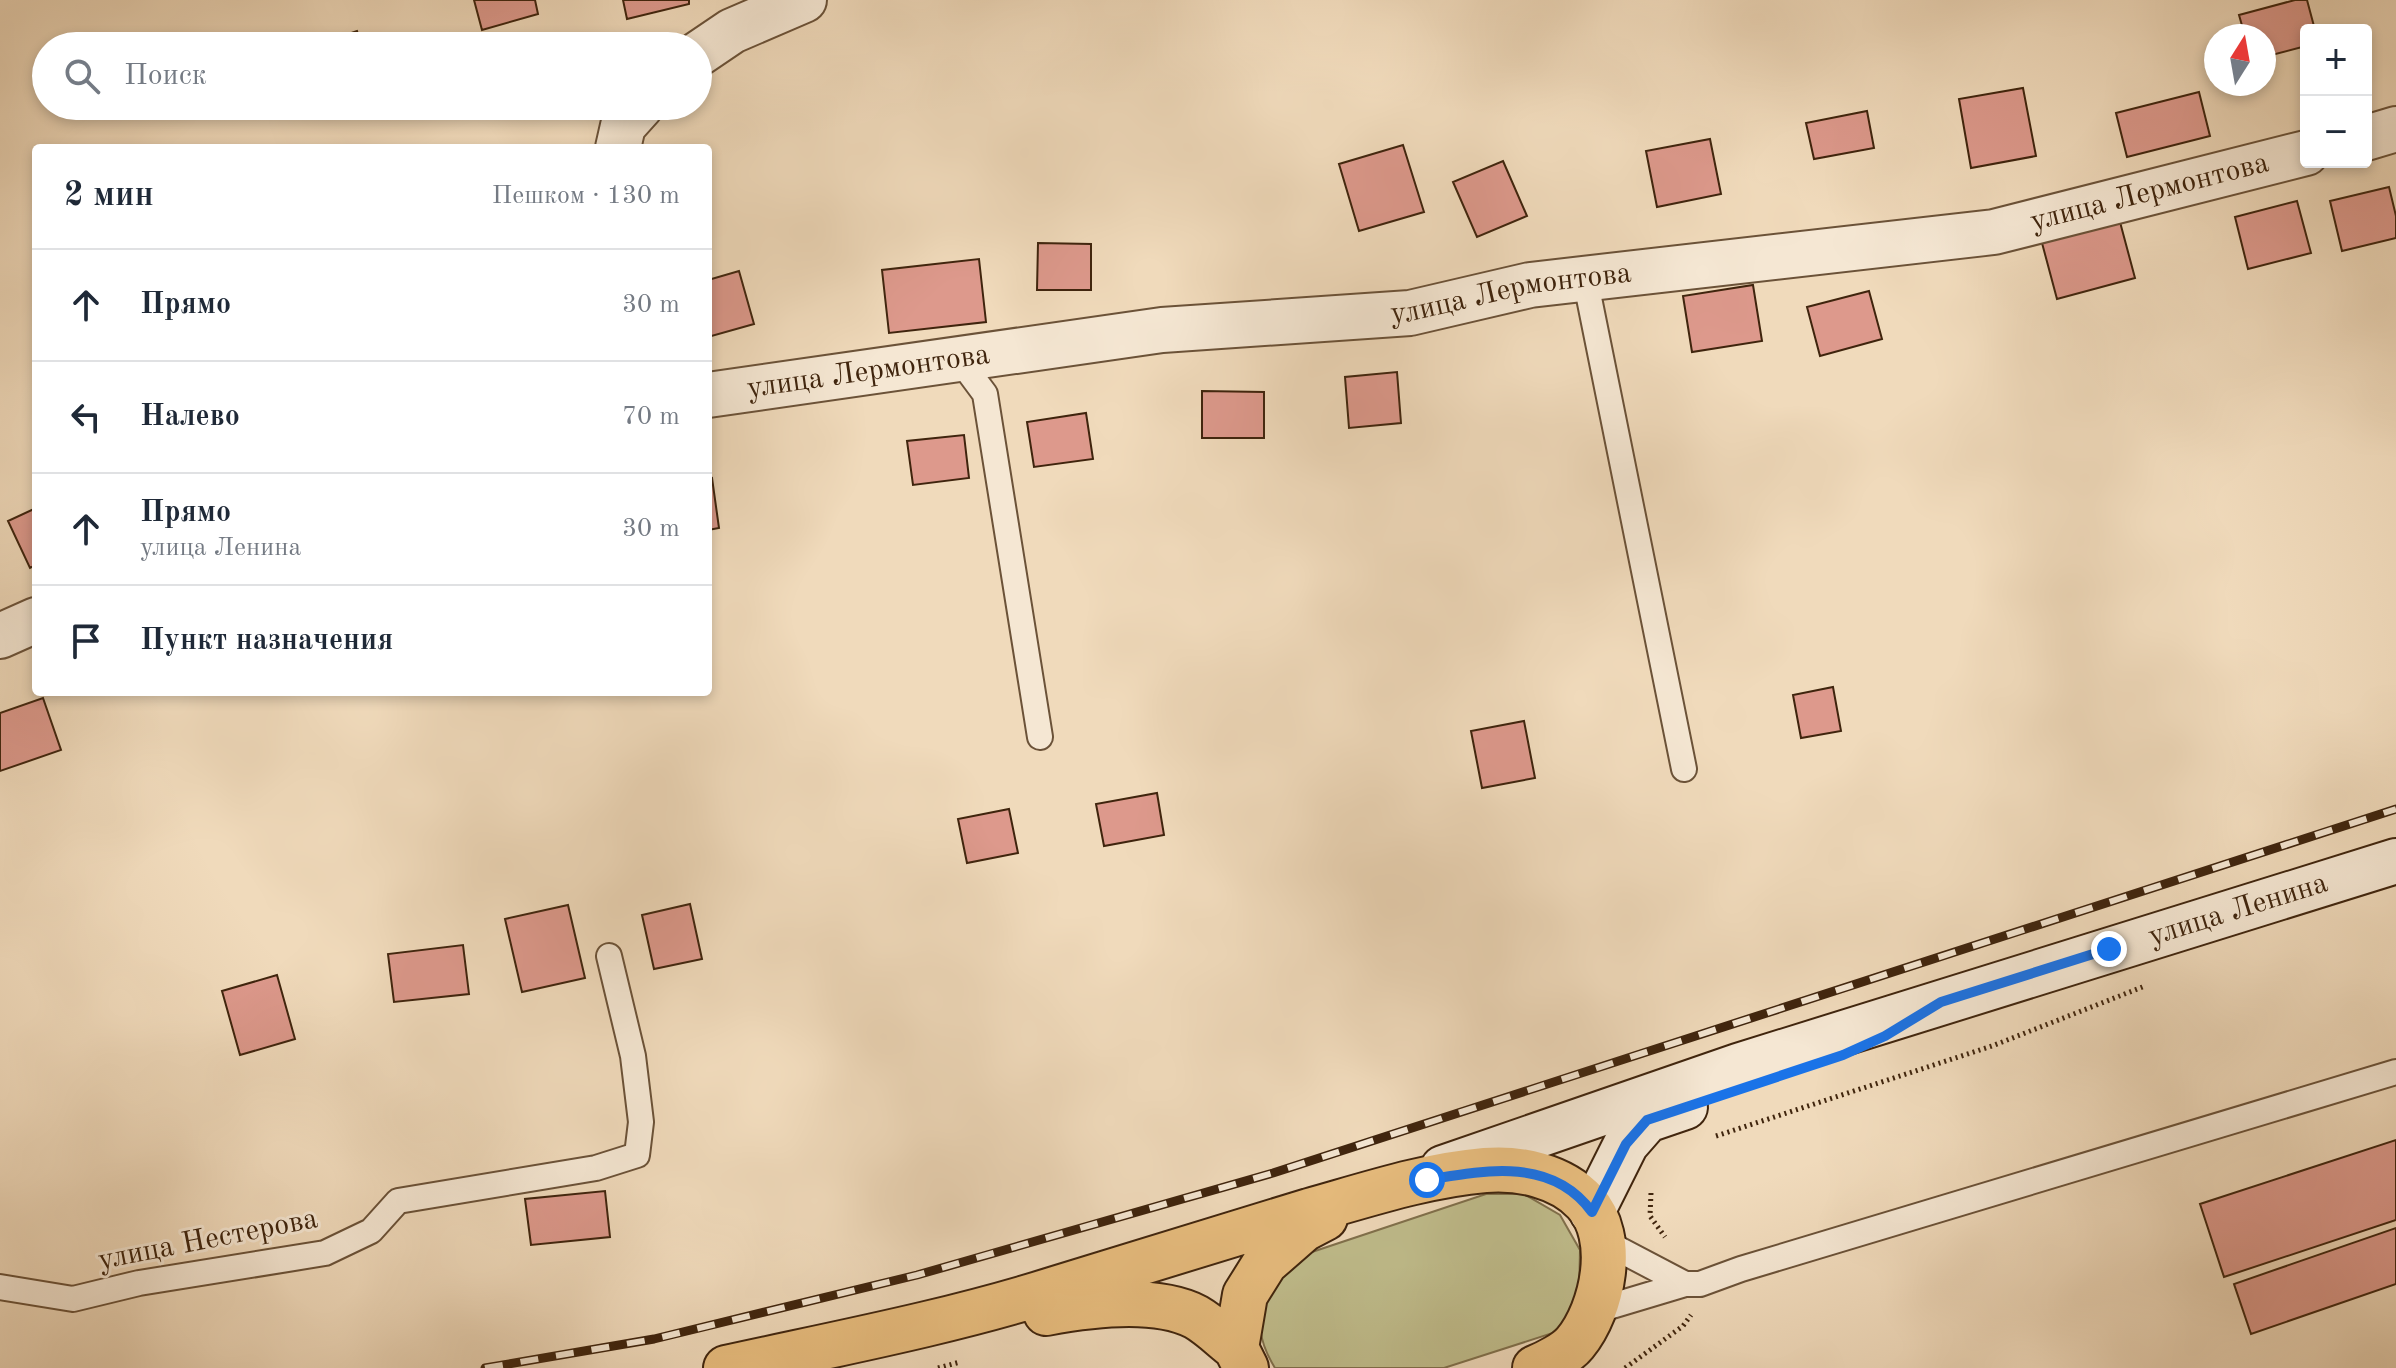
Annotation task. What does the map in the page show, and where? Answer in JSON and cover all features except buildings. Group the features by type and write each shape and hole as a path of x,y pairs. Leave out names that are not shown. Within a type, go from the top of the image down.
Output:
{"main road":[{"path":"726,1368 889,1333 1052,1290 1377,1191 1486,1170 1535,1173 1584,1200 1598,1226 1604,1267 1595,1311 1574,1345 1535,1368"},
{"path":"1241,1358 1245,1295 1265,1263 1304,1229 1377,1191"},
{"path":"889,1333 1001,1322 1088,1306 1154,1305 1195,1317 1241,1358"}],"street":[{"path":"712,45 732,31 804,0"},
{"path":"619,144 623,126 628,120"},
{"path":"2372,136 2396,129"},
{"name":"улица Лермонтова","path":"712,394 1162,330 1410,313 1530,285 1994,232 2300,155"},
{"path":"0,636 32,622"},
{"name":"улица Ленина","path":"1941,1002 2396,861"},
{"path":"1377,1191 1738,1066 1941,1002"},
{"path":"1598,1226 1626,1144 1647,1120 1843,1055 1885,1036 1941,1002"}],"lane":[{"path":"1585,278 1684,769"},
{"path":"959,359 985,394 1040,737"},
{"name":"улица Нестерова","path":"0,1287 73,1299 139,1283 325,1253 371,1231 398,1201 596,1168 637,1155 641,1122 633,1056 609,956"},
{"path":"1595,1311 1685,1284 1700,1284 1741,1269 2396,1072"},
{"path":"1598,1226 1685,1284"}],"path":[{"path":"1705,1139 1992,1046 2152,983"},
{"path":"1655,1185 1650,1196 1650,1216 1671,1245"}],"shaded area":[{"path":"1486,1194 1524,1194 1560,1215 1580,1250 1579,1294 1559,1331 1444,1368 1275,1368 1260,1330 1263,1288 1306,1254"}],"railway":[{"path":"485,1368 654,1339 917,1275 1273,1173 2396,809"}],"route":[{"path":"1427,1180 1486,1170 1535,1173 1584,1200 1592,1212 1626,1144 1647,1120 1843,1055 1885,1036 1941,1002 2109,949"}]}
